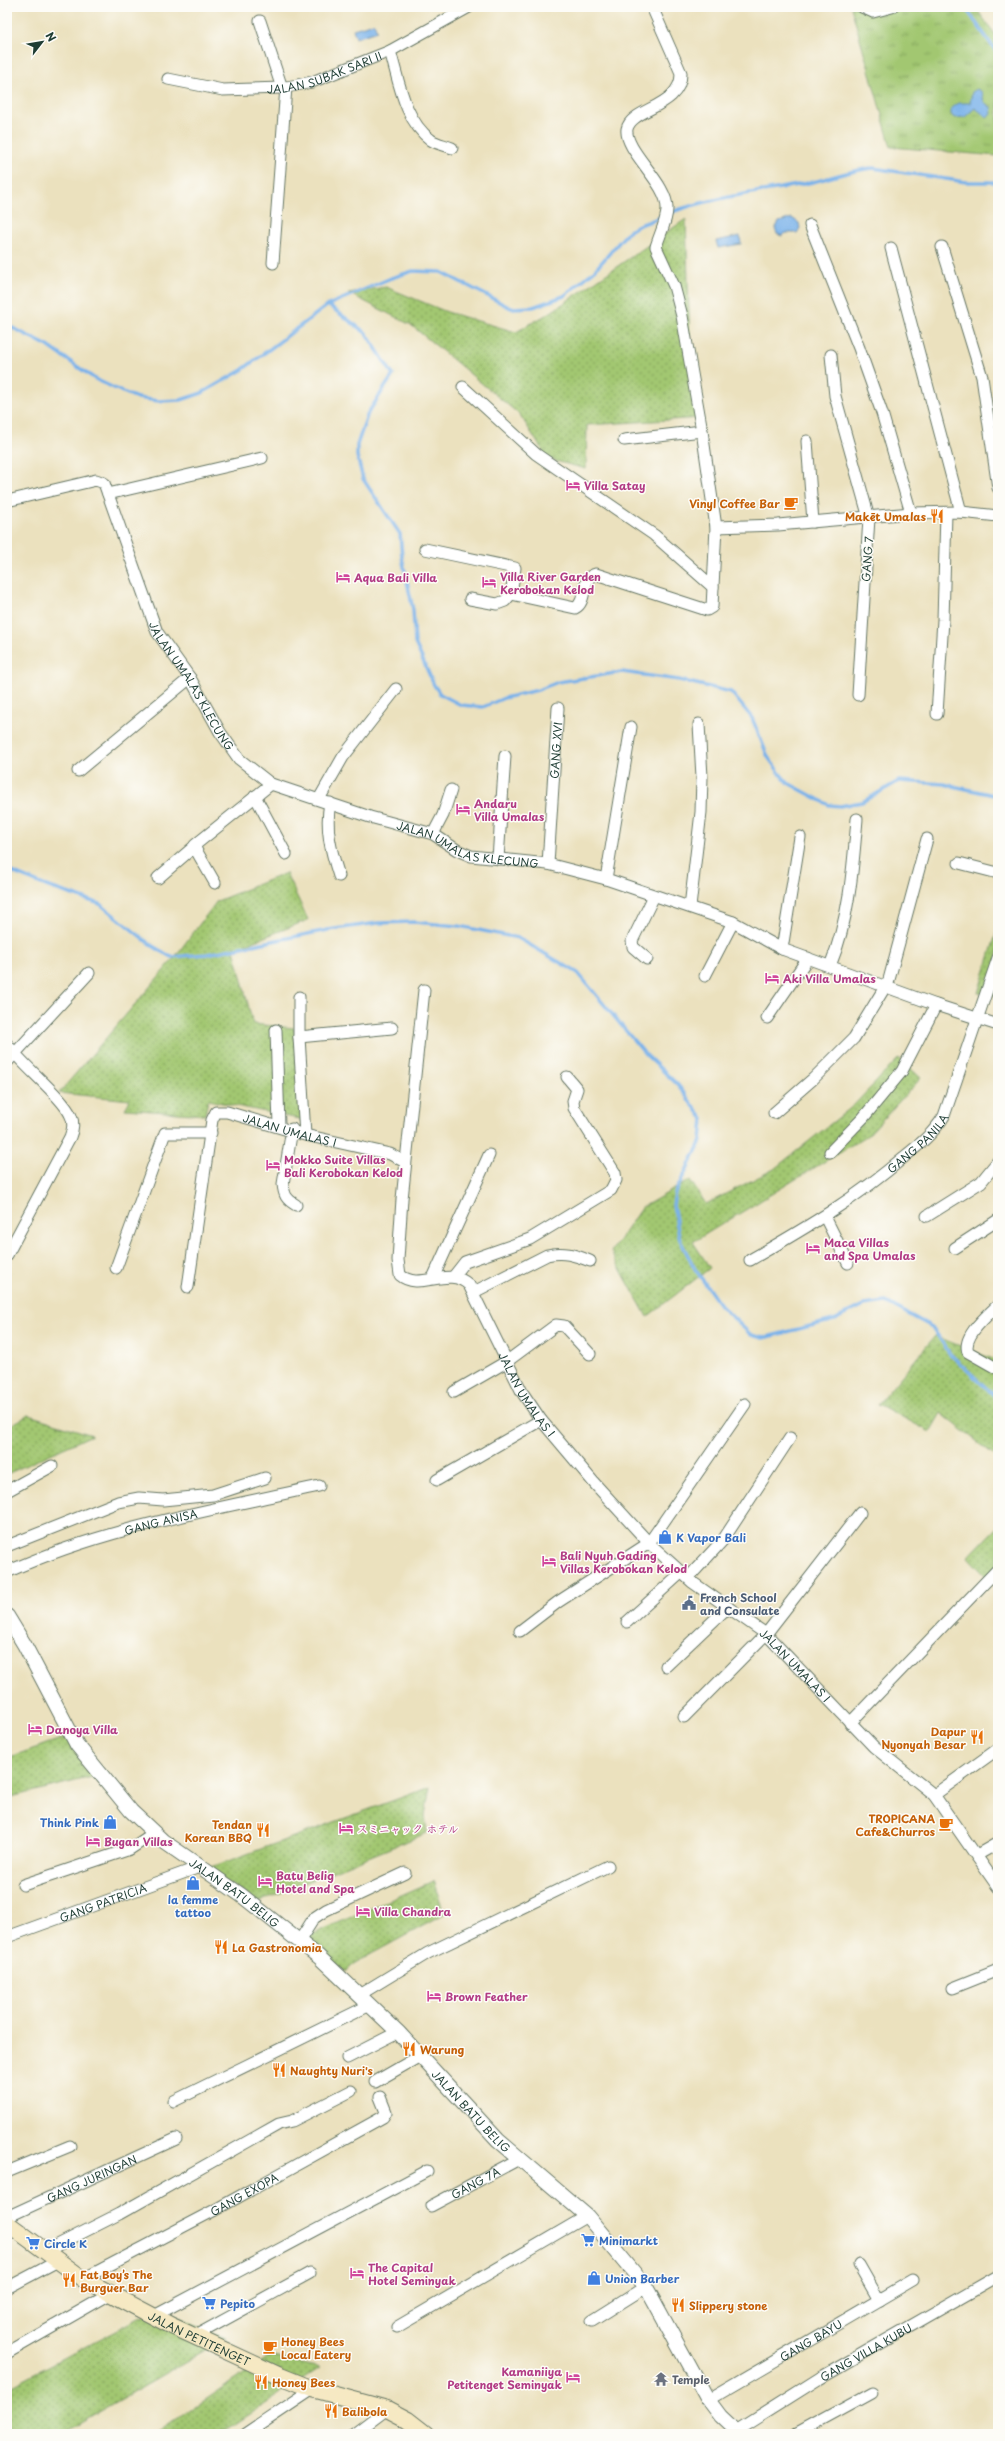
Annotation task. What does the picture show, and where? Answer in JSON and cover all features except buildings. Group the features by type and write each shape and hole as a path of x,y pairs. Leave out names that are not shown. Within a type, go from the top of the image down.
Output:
{"main road":[{"name":"JALAN PETITENGET","path":"7,2223 44,2252 83,2279 241,2360 314,2389 387,2409 408,2420 426,2434"}],"street":[{"name":"JALAN SUBAK SARI II","path":"168,79 223,90 284,87 312,82 390,51 469,7"},
{"path":"511,594 575,608 580,604 587,580 596,574 707,610 712,607 716,527 702,431 682,316 674,286 658,253 658,240 667,211 666,198 633,147 628,135 627,127 633,120 674,93 681,81 681,73 652,7"},
{"path":"862,7 873,12 892,7"},
{"path":"260,21 284,87 273,264"},
{"path":"390,51 405,103 415,122 432,140 452,148"},
{"path":"810,225 882,414 911,513"},
{"path":"942,247 982,377 998,488"},
{"path":"891,248 961,512"},
{"name":"GANG 7","path":"831,355 835,396 869,518 858,695"},
{"path":"463,387 536,454 654,535 712,587"},
{"path":"624,440 702,431"},
{"path":"807,441 813,522"},
{"path":"108,494 262,458"},
{"name":"JALAN UMALAS KLECUNG","path":"7,501 100,480 108,494 152,622 190,678 220,732 239,759 271,784 370,817 433,834 462,853 498,859 548,864 606,879 654,896 690,906 733,922 782,949 936,1005 998,1025"},
{"path":"716,527 869,518 911,513 961,512 998,516"},
{"path":"937,714 943,620 946,513"},
{"path":"425,549 513,567 516,571 511,594 505,601 497,604 470,599"},
{"path":"78,771 190,678"},
{"path":"339,876 328,835 324,801 343,757 396,689"},
{"name":"GANG XVI","path":"548,864 558,708"},
{"path":"690,906 702,795 699,724"},
{"path":"606,879 631,727"},
{"path":"498,859 505,756"},
{"path":"158,878 271,784"},
{"path":"433,834 443,815 450,790"},
{"path":"255,796 286,854"},
{"path":"830,966 843,927 854,857 857,819"},
{"path":"782,949 800,837"},
{"path":"774,1113 813,1079 854,1038 886,987 927,839"},
{"path":"195,846 215,883"},
{"path":"959,863 998,873"},
{"path":"647,959 633,946 632,941 654,896"},
{"path":"705,976 733,922"},
{"path":"767,1018 808,958"},
{"name":"GANG PANILA","path":"750,1260 825,1217 892,1168 938,1125 944,1116 998,958"},
{"path":"11,1058 89,973"},
{"path":"424,990 405,1162 398,1268 400,1274 410,1281 454,1276 465,1262 530,1238 611,1190 614,1186 615,1173 574,1108 573,1101 577,1089 567,1077"},
{"path":"299,996 299,1037 305,1134"},
{"path":"830,1152 863,1118 902,1071 936,1005"},
{"path":"299,1037 392,1028"},
{"path":"276,1030 279,1126"},
{"path":"7,1044 11,1058 63,1104 73,1123 70,1137 7,1255"},
{"name":"JALAN UMALAS I","path":"188,1287 213,1116 221,1111 292,1129 305,1134 390,1154 405,1162"},
{"path":"292,1129 283,1184 283,1193 287,1200 296,1205"},
{"path":"116,1268 165,1133 211,1133"},
{"path":"432,1278 489,1155"},
{"path":"927,1216 981,1182 998,1161"},
{"path":"825,1217 848,1263"},
{"path":"955,1248 998,1220"},
{"path":"474,1292 553,1254 568,1254 590,1261"},
{"name":"JALAN UMALAS I","path":"454,1276 464,1280 474,1292 506,1362 522,1392 541,1420 649,1543 685,1575 766,1634 874,1747 934,1796 998,1886"},
{"path":"998,1305 968,1339 966,1347 968,1352 998,1369"},
{"path":"454,1392 506,1362 547,1330 560,1324 567,1328 590,1354"},
{"path":"520,1631 558,1602 649,1543 745,1404"},
{"path":"437,1480 541,1420"},
{"path":"627,1622 685,1575 723,1540 790,1438"},
{"path":"7,1491 52,1466"},
{"path":"7,1546 118,1502 138,1498 163,1500 213,1495 264,1478"},
{"name":"GANG ANISA","path":"7,1572 36,1559 99,1537 154,1521 318,1486"},
{"path":"684,1717 766,1634 860,1513"},
{"path":"850,1723 998,1569"},
{"path":"666,1666 728,1607"},
{"name":"JALAN BATU BELIG","path":"7,1616 24,1644 77,1745 116,1795 142,1824 197,1866 241,1895 300,1940 398,2032 482,2124 587,2216 646,2287 708,2400 720,2416 738,2433"},
{"path":"934,1796 998,1749"},
{"path":"23,1885 130,1849 154,1833"},
{"path":"977,1855 998,1842"},
{"name":"GANG PATRICIA","path":"7,1937 133,1893 194,1870 197,1866"},
{"path":"359,1995 428,1953 608,1866"},
{"path":"300,1940 314,1918 326,1910 405,1873"},
{"path":"953,1988 998,1970"},
{"path":"174,2101 370,2005"},
{"path":"347,2058 398,2032"},
{"path":"375,2082 420,2056"},
{"path":"44,2252 119,2214 279,2124 292,2121 351,2090"},
{"name":"GANG EXOPA","path":"83,2279 213,2211 383,2117 386,2112 380,2097"},
{"name":"GANG JURINGAN","path":"7,2217 176,2139"},
{"path":"7,2172 70,2146"},
{"name":"GANG 7A","path":"431,2206 520,2158"},
{"path":"154,2316 427,2171"},
{"path":"397,2327 587,2216"},
{"path":"7,2288 58,2261"},
{"path":"859,2265 879,2300"},
{"path":"195,2336 310,2273"},
{"name":"GANG VILLA KUBU","path":"738,2433 820,2378 998,2276"},
{"name":"GANG BAYU","path":"708,2400 913,2280"},
{"path":"592,2320 646,2287"},
{"path":"7,2353 110,2294"},
{"path":"246,2434 314,2389"},
{"path":"797,2434 872,2393"},
{"path":"354,2434 387,2409"}],"green space":[{"path":"851,7 975,7 998,38 998,156 891,147"},
{"path":"686,219 690,342 702,418 587,425 586,469 548,459 520,415 411,325 348,293 386,287 447,312 516,332 551,312"},
{"path":"286,873 308,920 234,949 253,1024 294,1028 304,1120 208,1100 205,1115 125,1109 130,1100 59,1093 171,962 217,901"},
{"path":"998,928 998,996 978,993"},
{"path":"899,1058 921,1078 868,1135 693,1242 710,1268 647,1317 611,1252 641,1208 690,1180 706,1204 774,1169 853,1106"},
{"path":"935,1336 998,1361 998,1458 941,1413 930,1432 878,1404"},
{"path":"29,1415 92,1435 7,1474 7,1427"},
{"path":"998,1526 998,1589 968,1557"},
{"path":"72,1735 104,1774 7,1798 7,1758"},
{"path":"430,1787 425,1815 427,1833 258,1902 206,1869"},
{"path":"433,1881 445,1914 355,1963 346,1972 304,1938"},
{"path":"158,2308 226,2338 60,2434 7,2434 7,2388"},
{"path":"270,2356 320,2368 220,2434 155,2434"}],"water":[{"path":"374,23 377,31 356,38 353,29"},
{"path":"977,89 982,92 984,102 991,107 992,114 987,117 975,108 965,117 954,118 951,114 951,108 959,103 970,103 972,92"},
{"path":"792,218 799,223 800,228 797,233 786,233 782,236 777,234 775,229 779,222"},
{"path":"740,236 741,244 718,248 716,241"}],"waterway":[{"path":"965,7 998,54"},
{"path":"669,213 722,198 813,182 850,172 873,168 966,182 998,182"},
{"path":"7,325 48,346 95,379 116,389 137,398 159,401 181,400 202,393 242,370 328,305 391,278 413,271 441,272 511,308 533,307 564,296 595,270 628,232 637,226 664,216"},
{"path":"328,305 366,333 393,375 368,413 357,445 357,456 363,479 400,534 402,557 413,610 415,643 434,685 440,694 461,705 483,707 504,698 538,690 558,682 622,672 679,680 731,692 752,718 768,757 781,775 788,783 829,805 840,806 862,802 899,781 944,784 998,796"},
{"path":"7,870 46,886 100,904 151,945 171,957 207,954 328,930 378,923 414,922 459,926 518,938 578,973 645,1054 678,1085 703,1119 701,1141 675,1193 673,1205 680,1240 695,1269 720,1305 751,1335 763,1338 834,1320 864,1305 886,1302 932,1327 950,1354 998,1399"}],"place":[{"name":"Villa Satay","path":"573,485"},
{"name":"Vinyl Coffee Bar","path":"791,503"},
{"name":"Makēt Umalas","path":"937,516"},
{"name":"Aqua Bali Villa","path":"343,577"},
{"name":"Villa River Garden Kerobokan Kelod","path":"489,582"},
{"name":"Andaru Villa Umalas","path":"463,809"},
{"name":"Aki Villa Umalas","path":"772,978"},
{"name":"Mokko Suite Villas Bali Kerobokan Kelod","path":"273,1165"},
{"name":"Maca Villas and Spa Umalas","path":"813,1248"},
{"name":"K Vapor Bali","path":"665,1537"},
{"name":"Bali Nyuh Gading Villas Kerobokan Kelod","path":"549,1561"},
{"name":"French School and Consulate","path":"689,1603"},
{"name":"Danoya Villa","path":"35,1729"},
{"name":"Dapur Nyonyah Besar","path":"977,1737"},
{"name":"Think Pink","path":"110,1822"},
{"name":"TROPICANA Cafe&Churros","path":"946,1824"},
{"name":"スミニャック ホテル","path":"346,1828"},
{"name":"Tendan Korean BBQ","path":"263,1830"},
{"name":"Bugan Villas","path":"93,1841"},
{"name":"Batu Belig Hotel and Spa","path":"265,1881"},
{"name":"la femme tattoo","path":"193,1883"},
{"name":"Villa Chandra","path":"363,1911"},
{"name":"La Gastronomia","path":"221,1947"},
{"name":"Brown Feather","path":"434,1996"},
{"name":"Warung","path":"409,2049"},
{"name":"Naughty Nuri's","path":"279,2070"},
{"name":"Minimarkt","path":"588,2240"},
{"name":"Circle K","path":"33,2243"},
{"name":"The Capital Hotel Seminyak","path":"357,2273"},
{"name":"Union Barber","path":"594,2278"},
{"name":"Fat Boy’s The Burguer Bar","path":"69,2280"},
{"name":"Pepito","path":"209,2303"},
{"name":"Slippery stone","path":"678,2305"},
{"name":"Honey Bees Local Eatery","path":"270,2347"},
{"name":"Kamaniiya Petitenget Seminyak","path":"573,2377"},
{"name":"Temple","path":"661,2379"},
{"name":"Honey Bees","path":"261,2382"},
{"name":"Balibola","path":"331,2411"}]}
